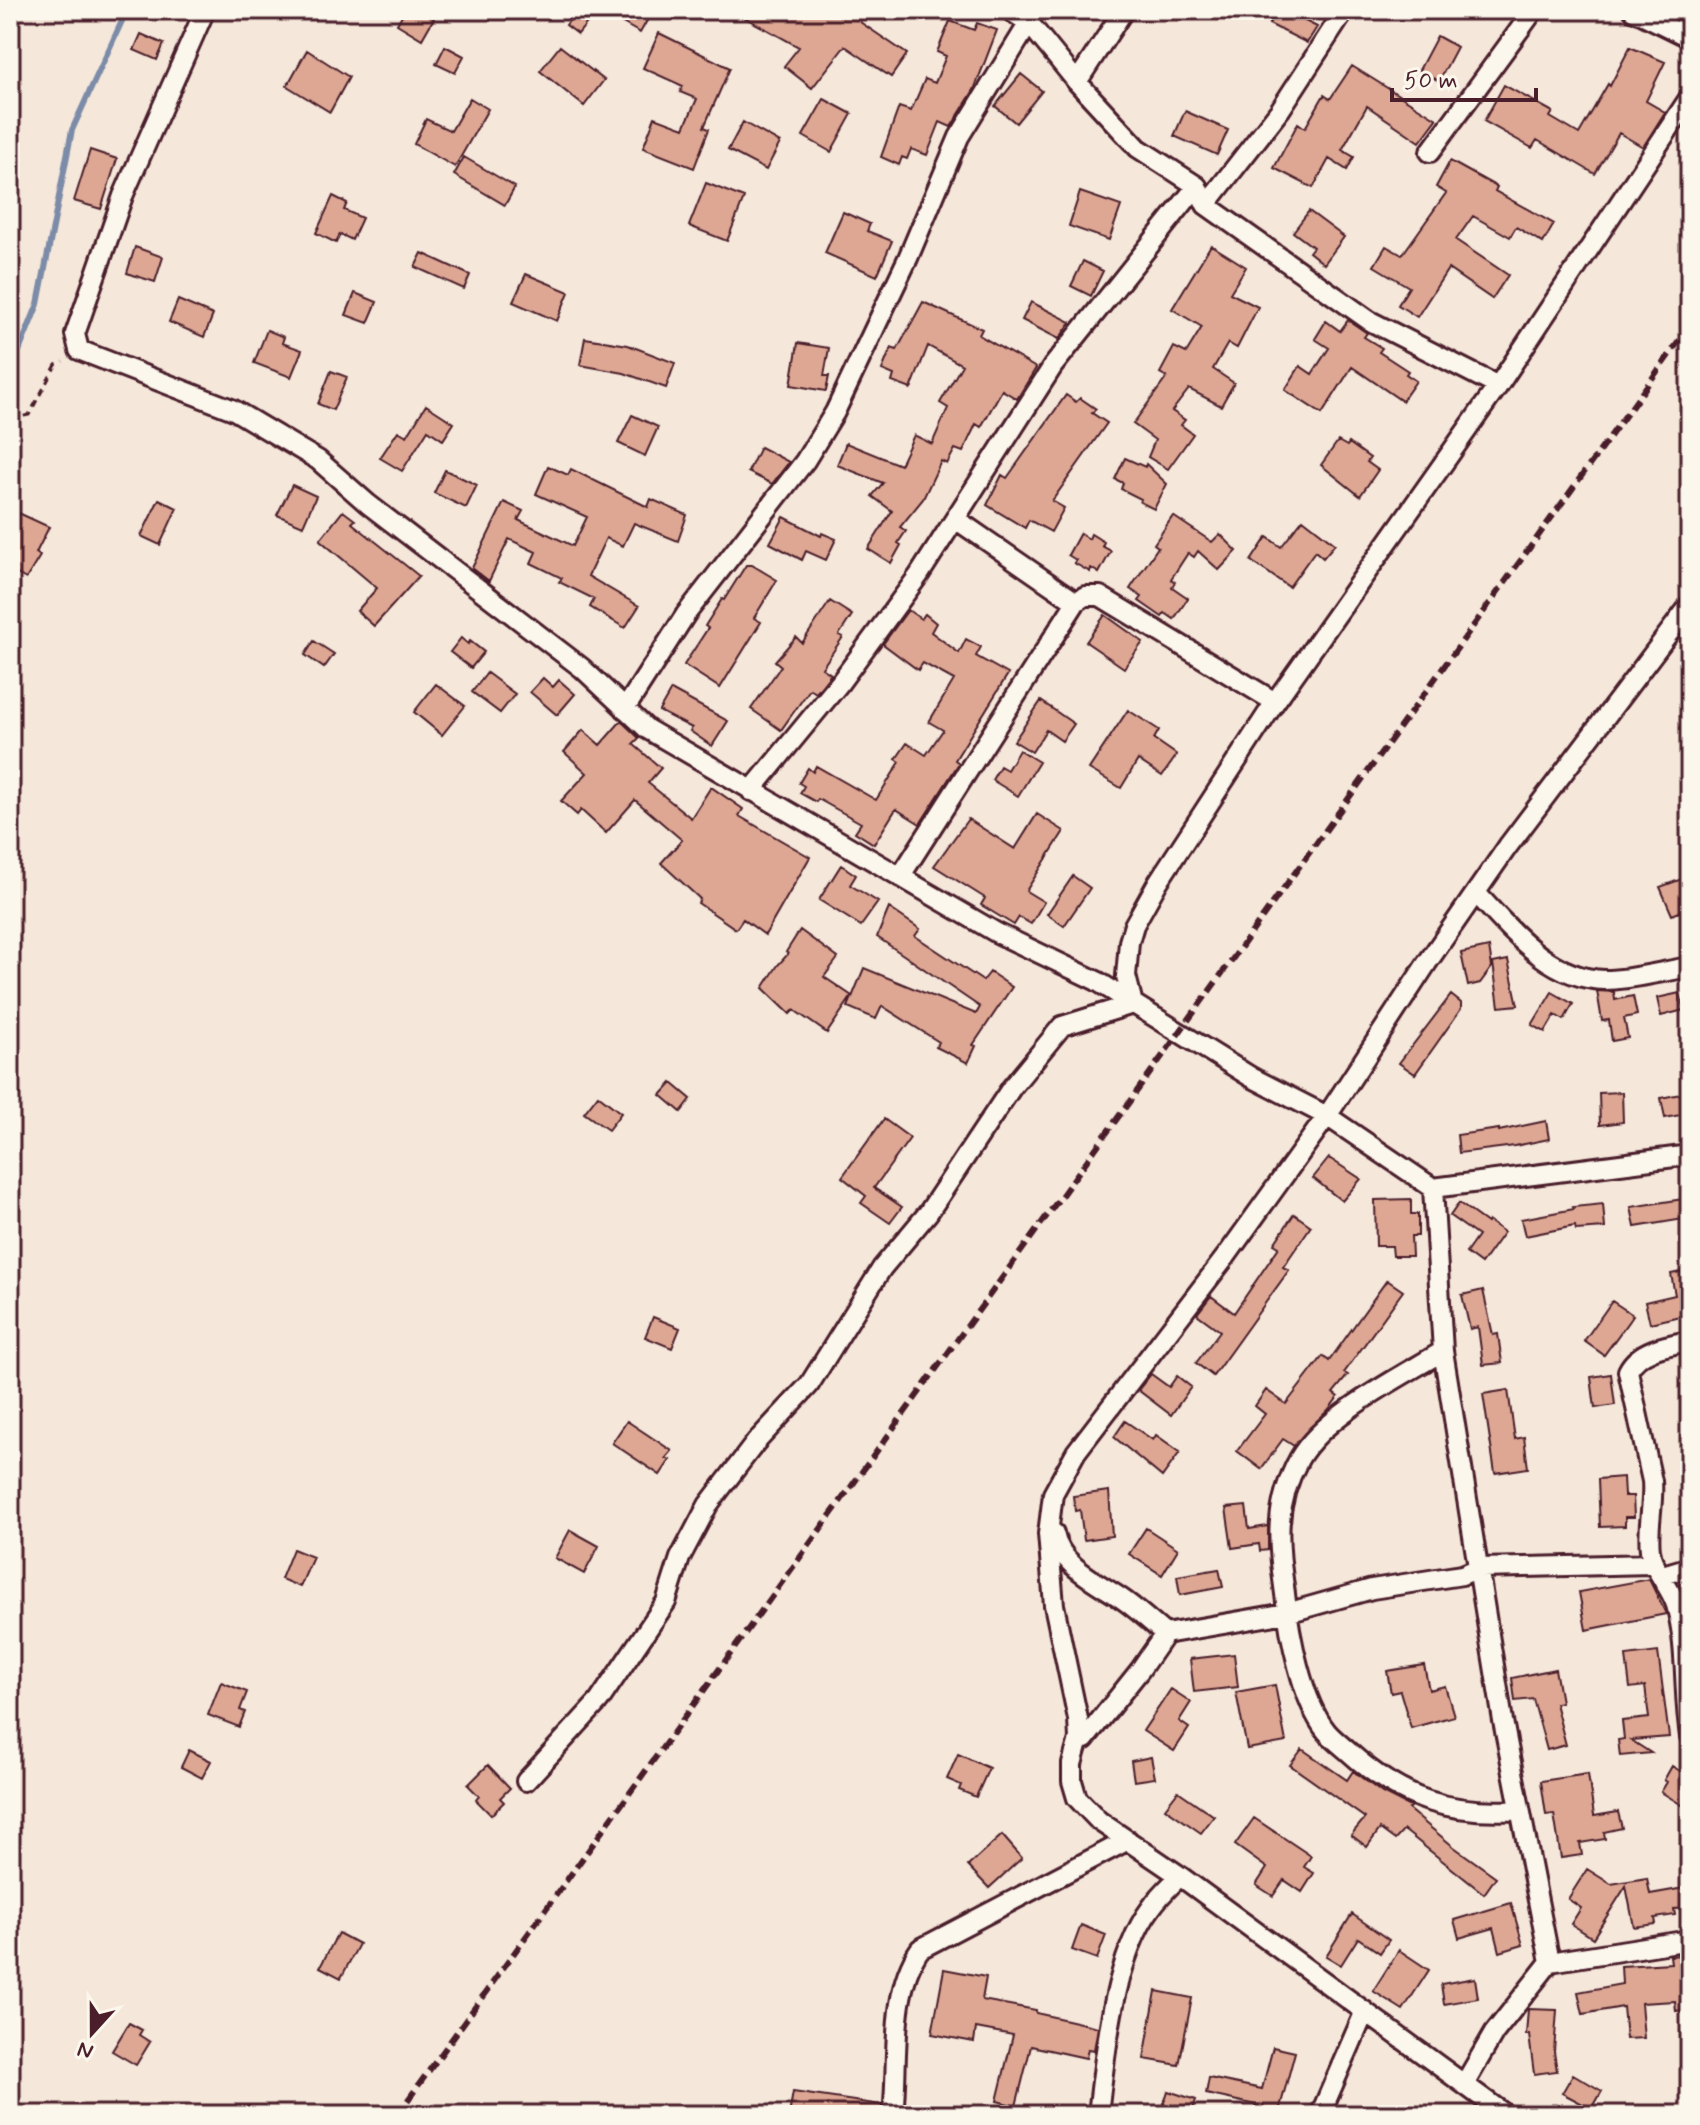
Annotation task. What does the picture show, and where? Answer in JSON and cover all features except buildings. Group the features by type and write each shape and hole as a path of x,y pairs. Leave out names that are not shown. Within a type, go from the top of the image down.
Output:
{"street":[{"path":"205,10 123,196 75,334 79,350 234,410 318,460 368,504 582,668 647,729 997,933 1097,981 1251,1077 1327,1116 1433,1188 1690,1155"},
{"path":"1009,10 1029,23 1077,82 1138,148 1197,186 1206,205 1370,321 1498,386"},
{"path":"1077,82 1124,10"},
{"path":"1206,205 1280,110 1345,10"},
{"path":"1430,152 1534,10"},
{"path":"1633,10 1690,38"},
{"path":"625,709 686,614 805,461 835,412 908,258 959,137 1029,23"},
{"path":"1133,1004 1126,976 1129,942 1134,925 1158,882 1275,702 1498,386 1690,97"},
{"path":"751,791 839,684 957,520 1053,366 1197,186"},
{"path":"957,520 1076,602"},
{"path":"900,877 1076,602 1085,596 1100,596 1275,702"},
{"path":"1506,2115 1180,1876 1099,1821 1077,1798 1072,1781 1072,1764 1079,1739 1068,1665 1054,1605 1048,1534 1053,1494 1076,1452 1227,1255 1327,1116 1476,893 1690,605"},
{"path":"1476,893 1530,948 1557,967 1580,976 1605,980 1690,967"},
{"path":"526,1781 599,1701 666,1602 680,1558 708,1505 756,1442 809,1385 882,1268 928,1213 1012,1087 1062,1026 1133,1004"},
{"path":"1433,1188 1443,1351 1520,1810 1550,1962"},
{"path":"1690,1341 1667,1345 1642,1355 1628,1371 1652,1481 1654,1500 1649,1532 1658,1570 1675,1603 1679,1620 1690,1736"},
{"path":"1443,1351 1325,1427 1300,1458 1283,1496 1278,1528 1287,1613 1303,1684 1326,1731 1368,1769 1418,1799 1451,1809 1487,1812 1520,1810"},
{"path":"1051,1515 1055,1542 1061,1552 1083,1574 1126,1602 1165,1634"},
{"path":"1079,1739 1085,1739 1100,1722 1165,1634 1287,1613 1372,1589 1462,1575 1479,1568 1658,1570 1690,1567"},
{"path":"893,2115 896,2043 905,1978 920,1949 1128,1840"},
{"path":"1098,2115 1119,1982 1150,1909 1180,1876"},
{"path":"1465,2083 1494,2033 1550,1962 1690,1940"},
{"path":"1320,2115 1365,2011"}],"path":[{"path":"10,419 29,415 56,365 79,350"}],"waterway":[{"path":"10,373 38,304 72,130 127,10"}],"railway":[{"path":"397,2115 1690,326"}]}
